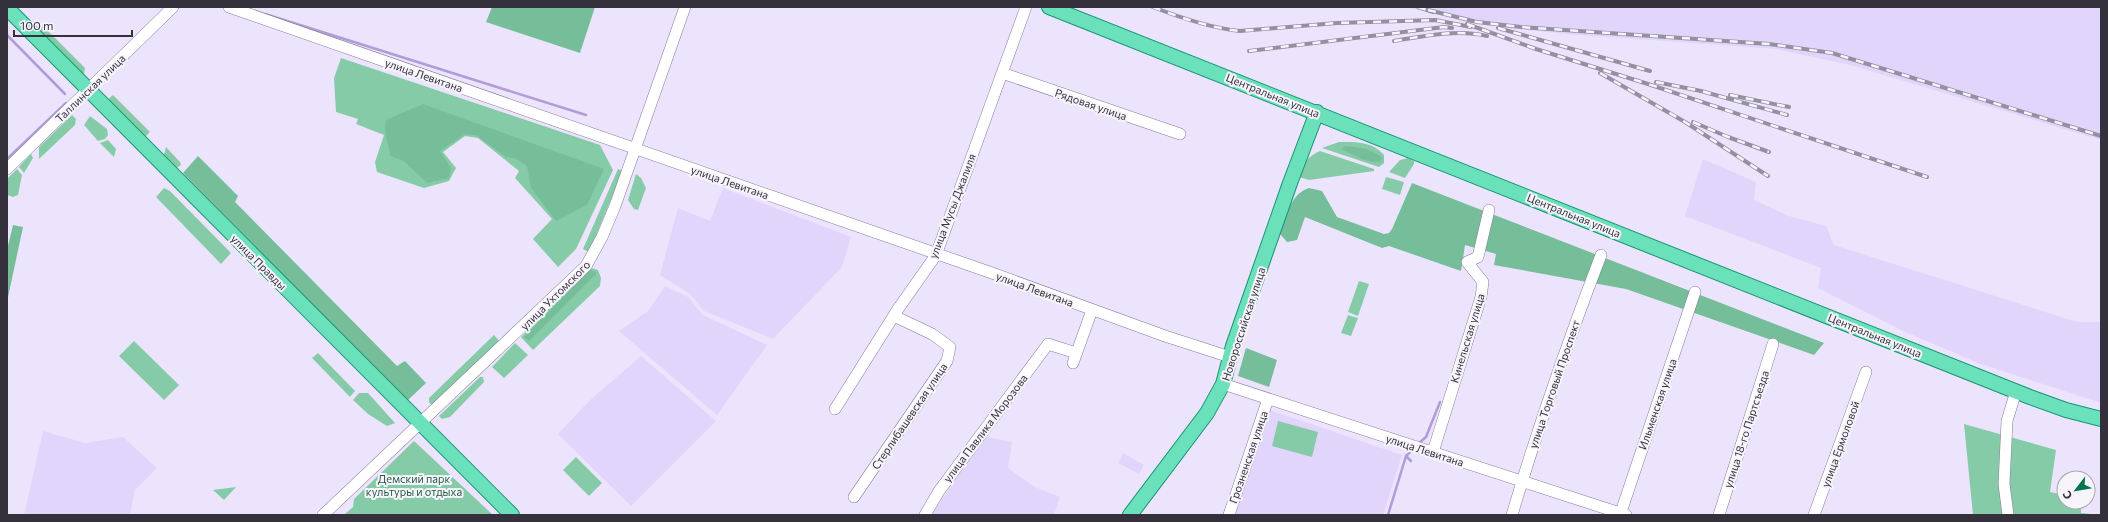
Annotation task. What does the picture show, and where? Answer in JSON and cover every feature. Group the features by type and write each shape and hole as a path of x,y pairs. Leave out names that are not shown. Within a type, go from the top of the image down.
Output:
{"main road":[{"name":"Центральная улица","path":"1049,7 1317,112 2016,391 2066,410 2101,419"},
{"name":"улица Правды","path":"7,8 512,515"},
{"name":"Новороссийская улица","path":"1130,515 1207,413 1223,384 1230,357 1290,183 1317,112"}],"street":[{"name":"Таллинская улица","path":"7,169 173,7"},
{"name":"улица Левитана","path":"229,7 1230,357"},
{"name":"улица Ухтомского","path":"323,515 586,266 602,237 636,149 685,7"},
{"name":"улица Мусы Джалиля","path":"835,409 894,316 936,255 1026,7"},
{"name":"Рядовая улица","path":"1002,73 1180,134"},
{"name":"Кинельская улица","path":"1433,452 1481,297 1483,282 1467,262 1478,257 1489,210"},
{"name":"улица Торговый Проспект","path":"1512,515 1520,480 1556,374 1601,255"},
{"name":"Ильменская улица","path":"1622,514 1695,292"},
{"name":"улица Павлика Морозова","path":"924,515 939,490 1048,344 1075,358 1092,310"},
{"name":"Стерлибашевская улица","path":"854,497 947,361 950,347 942,340 894,316"},
{"name":"улица 18-го Партсъезда","path":"1719,515 1773,344"},
{"name":"улица Ермоловой","path":"1814,515 1866,372"},
{"name":"улица Левитана","path":"1223,384 1622,514"},
{"path":"2008,515 2004,484 2007,421 2016,391"},
{"name":"Грозненская улица","path":"1229,515 1268,399"}],"shaded area":[{"path":"1404,7 2101,7 2101,140 1850,65 1776,49 1566,34 1508,28"},
{"path":"1703,159 1756,182 1754,200 1789,216 1826,226 1834,245 2077,322 2101,322 2101,403 1978,363 1901,330 1818,288 1821,268 1685,216"},
{"path":"723,188 851,237 842,267 773,339 704,311 690,294 660,275 678,208 710,221"},
{"path":"665,286 688,297 703,315 767,345 717,415 619,331 648,311"},
{"path":"641,356 716,421 631,506 558,434 589,401"},
{"path":"1270,410 1402,455 1383,515 1234,515"},
{"path":"43,431 85,443 123,437 157,468 135,490 130,515 24,515"},
{"path":"983,436 1012,442 1008,468 1035,487 1060,497 1054,515 932,515"},
{"path":"1123,453 1144,465 1139,474 1118,463"}],"green space":[{"path":"492,7 595,7 580,53 486,22"},
{"path":"43,26 85,68 84,74 80,75 38,32"},
{"path":"341,58 600,145 613,170 576,249 558,267 533,239 552,219 515,178 519,171 478,138 465,136 443,152 456,168 449,181 424,188 377,172 375,162 384,135 356,124 358,119 336,112 334,78"},
{"path":"113,95 150,132 144,138 106,101"},
{"path":"423,104 604,169 587,205 556,221 531,188 527,166 515,158 506,157 476,135 465,134 440,151 451,168 449,178 427,183 404,161 390,156 385,130 386,120"},
{"path":"72,115 76,119 75,125 39,159 39,147"},
{"path":"90,116 107,129 108,135 105,139 98,141 84,125"},
{"path":"108,140 116,149 114,157 100,143"},
{"path":"1339,142 1363,143 1374,147 1384,155 1384,163 1379,167 1322,148"},
{"path":"1345,146 1367,149 1382,157 1381,161 1372,162 1361,158 1342,149"},
{"path":"166,147 180,162 181,165 175,169 163,159"},
{"path":"1320,151 1374,169 1374,171 1309,180 1299,177 1299,173 1305,161"},
{"path":"31,154 33,158 24,173 19,167"},
{"path":"198,156 238,196 235,202 397,366 405,361 426,383 407,401 183,173"},
{"path":"1408,158 1414,161 1414,164 1405,178 1389,172 1400,160"},
{"path":"17,169 22,175 18,195 13,197 7,195 7,179"},
{"path":"618,169 623,171 589,252 583,249"},
{"path":"636,174 641,178 646,188 638,210 634,209 628,200"},
{"path":"1386,177 1404,182 1400,195 1382,189"},
{"path":"1412,183 1824,343 1814,355 1626,289 1494,265 1496,254 1465,245 1461,271 1389,246 1382,248 1305,217 1297,240 1287,242 1280,234 1293,201 1297,195 1309,188 1322,191 1337,217 1384,234 1389,233"},
{"path":"164,188 170,191 231,253 221,264 156,197"},
{"path":"13,225 23,227 7,302 7,250"},
{"path":"591,268 598,270 601,278 600,286 533,350 521,337"},
{"path":"590,270 597,273 529,341 524,337"},
{"path":"1359,281 1369,284 1358,316 1348,312"},
{"path":"1348,315 1358,318 1351,336 1341,333"},
{"path":"494,335 501,343 434,408 429,402 429,398"},
{"path":"134,341 179,385 164,400 119,356"},
{"path":"515,343 528,355 504,378 492,367"},
{"path":"1246,348 1277,360 1269,387 1238,376"},
{"path":"318,353 355,391 350,397 312,358"},
{"path":"480,377 483,377 484,382 450,417 442,419 439,416"},
{"path":"359,393 368,393 395,423 387,426 368,414 353,400"},
{"path":"1278,421 1318,432 1312,457 1272,446"},
{"path":"1964,424 2056,450 2050,492 2056,493 2056,510 2081,510 2081,513 2101,515 1973,515"},
{"name":"Демский парк культуры и отдыха","path":"414,441 493,515 344,515 353,507 354,499"},
{"path":"576,457 602,483 589,496 563,470"},
{"path":"236,487 224,500 213,490"}],"waterway":[{"path":"265,14 586,115"},
{"path":"7,35 65,94"},
{"path":"7,159 66,103"},
{"path":"1418,444 1426,437 1440,402"},
{"path":"1388,515 1406,456 1413,449"},
{"path":"1406,456 1411,461"}],"railway":[{"path":"1153,7 1196,22 1218,28 1240,31 1337,23 1435,20 1471,27"},
{"path":"1418,7 1433,12"},
{"path":"1428,10 1477,22 1521,27 1769,44 1832,53 2101,136"},
{"path":"1467,24 1536,49 1648,84 1927,177"},
{"path":"1249,51 1444,27 1452,28"},
{"path":"1498,28 1650,71"},
{"path":"1394,41 1452,33 1487,36"},
{"path":"1600,73 1685,122 1768,176"},
{"path":"1656,82 1701,91 1787,115"},
{"path":"1730,95 1789,107"},
{"path":"1693,122 1769,152"}]}
